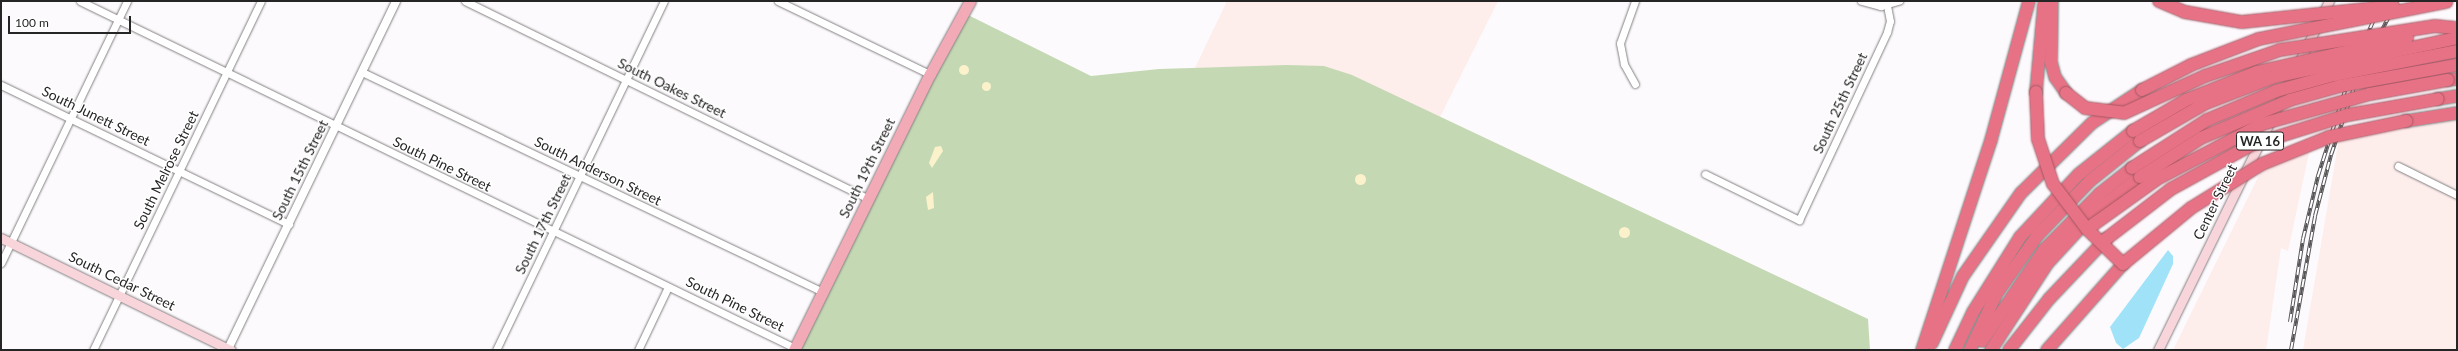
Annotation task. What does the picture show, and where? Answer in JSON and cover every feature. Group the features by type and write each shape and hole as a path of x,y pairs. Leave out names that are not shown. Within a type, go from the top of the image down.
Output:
{"highway":[{"path":"1922,350 1991,140 2029,1"},
{"path":"2044,1 2036,92 2037,134 2044,162 2053,184 2087,230 2123,264"},
{"path":"2052,1 2052,62 2055,77 2066,93 2086,108 2124,113 2205,76 2280,50 2435,26 2456,31"},
{"path":"2159,1 2185,12 2242,22 2449,2"},
{"path":"1929,350 1963,276 2021,193 2092,123 2142,90 2191,65 2259,39 2449,2"},
{"path":"1955,350 1973,312 2020,237 2079,174 2133,131 2186,100 2257,72 2456,31"},
{"path":"1970,350 2001,288 2037,236 2090,181 2140,141 2204,104 2274,77 2456,31"},
{"path":"1978,350 1994,320 2044,250 2100,194 2132,168 2208,120 2276,91 2334,75 2457,51"},
{"path":"1991,350 2047,264 2094,214 2140,177 2201,138 2284,103 2340,86 2457,65"},
{"path":"2087,230 2157,179 2262,124 2370,94 2457,79"},
{"name":"WA 16","path":"2009,350 2049,299 2106,239 2171,189 2251,145 2348,115 2457,97"},
{"path":"2047,350 2123,264 2191,208 2262,164 2342,134 2457,113"}],"main road":[{"name":"South 19th Street","path":"795,349 930,74 970,1"},
{"name":"Center Street","path":"2158,350 2329,1"},
{"name":"South Cedar Street","path":"1,238 120,295 229,350"}],"street":[{"name":"South Pine Street","path":"80,1 226,74 554,231 795,349"},
{"path":"1,263 127,1"},
{"name":"South Melrose Street","path":"93,350 261,1"},
{"name":"South 15th Street","path":"229,350 396,1"},
{"name":"South Oakes Street","path":"465,1 868,198"},
{"name":"South 17th Street","path":"496,350 664,1"},
{"path":"778,1 930,74"},
{"path":"1634,84 1624,64 1620,44 1635,1"},
{"path":"1862,1 1887,5 1899,1"},
{"name":"South 25th Street","path":"1705,174 1799,220 1883,42 1890,21 1887,5"},
{"name":"South Anderson Street","path":"362,72 823,292"},
{"name":"South Junett Street","path":"1,85 289,224"},
{"path":"2398,166 2457,195"},
{"path":"638,350 668,287"}],"shaded area":[{"path":"1227,1 1498,1 1440,117 1324,66 1195,68"},
{"path":"2457,117 2456,350 2303,350 2340,133"},
{"path":"2312,139 2288,251 2281,248 2266,350 2173,350 2267,159"}],"green space":[{"path":"964,13 1091,76 1159,69 1287,65 1324,66 1352,75 1868,319 1870,350 794,350"}],"sand":[{"path":"962,65 966,65 968,66 968,74 962,75 959,72 959,68"},
{"path":"986,81 991,86 986,91 981,86"},
{"path":"941,146 943,151 932,168 929,163 935,147"},
{"path":"1360,173 1364,175 1366,179 1364,183 1360,185 1356,183 1354,179 1356,175"},
{"path":"933,192 934,208 928,210 926,197"},
{"path":"1624,226 1628,228 1630,232 1628,236 1624,238 1620,236 1618,232 1620,228"}],"water":[{"path":"2168,250 2173,256 2173,264 2139,338 2123,349 2116,343 2110,327"}],"railway":[{"path":"2290,322 2303,239 2318,176 2351,72 2382,1"},
{"path":"2291,350 2315,216 2331,155 2357,79 2397,1"}]}
